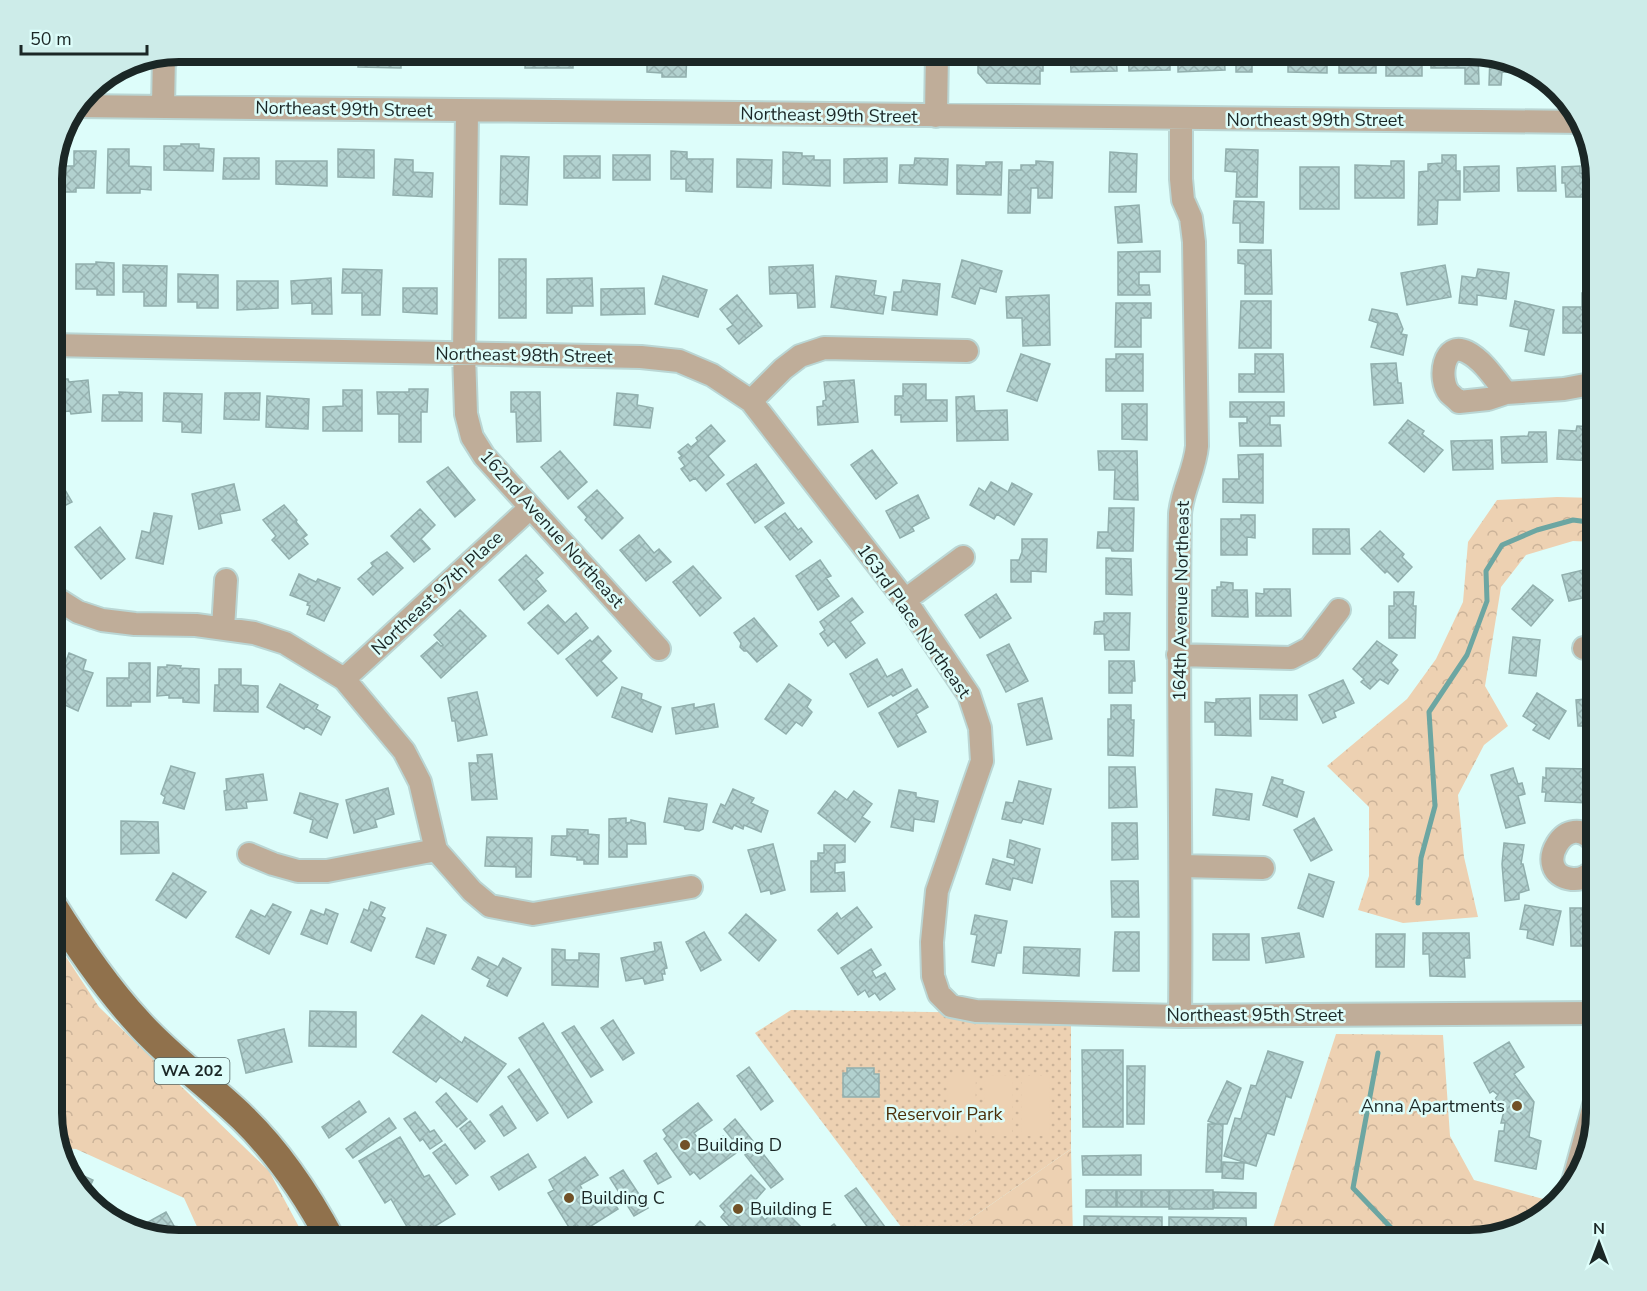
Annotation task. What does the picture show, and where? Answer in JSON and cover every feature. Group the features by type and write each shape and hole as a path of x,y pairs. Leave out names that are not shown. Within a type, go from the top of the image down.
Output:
{"main road":[{"name":"WA 202","path":"62,920 101,979 139,1023 243,1118 271,1148 312,1204 326,1230"}],"street":[{"path":"936,116 937,62"},
{"path":"163,107 164,63"},
{"name":"Northeast 99th Street","path":"87,106 1570,122"},
{"name":"162nd Avenue Northeast","path":"467,111 464,354 466,414 472,436 484,456 659,649"},
{"name":"164th Avenue Northeast","path":"1180,1016 1182,866 1178,655 1180,506 1195,464 1197,446 1194,242 1191,218 1183,200 1181,118"},
{"name":"Northeast 98th Street","path":"62,345 641,357 679,361 712,375 750,402"},
{"path":"750,402 783,369 800,356 824,348 967,351"},
{"path":"1506,393 1564,389 1586,385"},
{"name":"163rd Place Northeast","path":"750,402 905,600 969,695 980,728 982,761 937,891 932,942 933,975"},
{"name":"Northeast 97th Place","path":"344,679 530,508"},
{"path":"905,600 963,557"},
{"path":"223,628 226,580"},
{"path":"62,602 78,612 102,620 223,628 254,633 285,643 344,679 404,751 420,782 436,850 472,891 490,906 533,914 691,887"},
{"path":"1178,655 1291,658 1310,648 1339,610"},
{"path":"1586,836 1572,833 1558,840 1552,854 1556,869 1568,878 1586,876"},
{"path":"249,854 298,872 327,871 436,850"},
{"path":"1182,866 1263,868"},
{"name":"Northeast 95th Street","path":"933,975 939,994 951,1005 976,1011 1180,1016 1586,1013"}],"green space":[{"path":"1586,498 1586,542 1573,541 1526,555 1501,587 1485,686 1508,726 1484,745 1458,795 1464,857 1478,917 1403,923 1358,910 1369,876 1369,807 1327,766 1407,699 1436,659 1463,602 1468,542 1497,500"},
{"path":"62,951 99,1007 269,1171 301,1230 198,1230 184,1198 76,1149 67,1148 62,1120"},
{"name":"Reservoir Park","path":"791,1010 1071,1014 1071,1149 954,1230 903,1230 755,1033"},
{"path":"1336,1034 1443,1035 1450,1136 1474,1180 1546,1200 1534,1210 1520,1217 1484,1229 1272,1230"},
{"path":"948,1075 976,1075 975,1135 947,1135"},
{"path":"985,1075 1013,1076 1012,1136 984,1136"},
{"path":"1022,1076 1050,1076 1049,1136 1021,1136"},
{"path":"1071,1149 1073,1230 954,1230"}],"building":[{"path":"215,62 281,62 281,63"},
{"path":"358,62 401,62 401,68 358,67"},
{"path":"496,62 514,62 514,65 496,64"},
{"path":"525,62 573,62 573,68 525,68"},
{"path":"647,62 687,62 686,77 662,77 662,73 647,72"},
{"path":"978,62 1043,62 1040,84 987,83 978,73"},
{"path":"1071,62 1117,62 1117,71 1071,72"},
{"path":"1129,62 1170,62 1170,70 1129,71"},
{"path":"1178,62 1225,62 1225,70 1178,72"},
{"path":"1236,62 1252,62 1252,72 1236,72"},
{"path":"1288,62 1327,62 1327,73 1288,72"},
{"path":"1339,62 1376,62 1376,73 1339,73"},
{"path":"1386,62 1422,62 1422,76 1386,76"},
{"path":"1431,62 1478,62 1479,84 1465,84 1465,68 1431,68"},
{"path":"1490,63 1518,73 1502,72 1501,85 1489,85"},
{"path":"181,144 199,144 199,148 214,149 213,171 164,170 164,146 181,146"},
{"path":"108,149 129,149 129,166 151,167 151,190 140,189 140,193 107,193"},
{"path":"338,149 374,150 374,178 338,177"},
{"path":"1226,149 1258,150 1257,197 1236,197 1237,172 1225,171"},
{"path":"74,151 96,151 94,188 76,188 76,192 62,192 62,166 74,166"},
{"path":"671,151 687,152 687,159 713,159 712,192 686,191 686,179 671,179"},
{"path":"783,152 814,156 814,160 830,160 830,186 783,184"},
{"path":"1110,152 1137,154 1136,192 1109,192"},
{"path":"613,155 650,155 650,180 613,180"},
{"path":"1442,155 1456,155 1456,171 1460,171 1460,200 1438,200 1437,224 1418,225 1419,172 1428,171 1428,164 1442,163"},
{"path":"501,156 529,157 527,205 500,204"},
{"path":"564,156 600,156 600,178 564,178"},
{"path":"224,158 259,158 259,179 223,179"},
{"path":"887,158 887,182 844,183 844,159"},
{"path":"915,158 948,159 947,185 899,183 900,165 914,165"},
{"path":"395,159 413,160 413,172 433,173 432,197 393,195"},
{"path":"737,159 772,160 771,188 737,187"},
{"path":"276,161 327,161 327,186 276,184"},
{"path":"1036,161 1053,162 1052,198 1038,198 1038,188 1031,188 1030,213 1008,213 1009,170 1021,170 1021,165 1036,165"},
{"path":"1391,161 1404,161 1404,198 1355,198 1355,165 1391,166"},
{"path":"986,162 1002,162 1001,195 957,194 957,165 986,166"},
{"path":"1499,166 1499,191 1464,192 1464,167"},
{"path":"1555,166 1556,191 1518,191 1517,168"},
{"path":"1580,166 1580,173 1586,173 1586,197 1566,197 1565,183 1562,183 1562,167"},
{"path":"1300,167 1339,167 1339,209 1300,209"},
{"path":"1234,201 1264,202 1263,243 1240,242 1240,223 1233,223"},
{"path":"1139,205 1142,242 1118,243 1115,207"},
{"path":"1238,250 1271,250 1272,294 1245,294 1245,264 1238,263"},
{"path":"1160,251 1160,272 1139,272 1139,285 1149,285 1150,295 1118,295 1118,252"},
{"path":"499,259 526,259 526,318 499,318"},
{"path":"962,260 1002,271 996,292 980,288 975,304 952,297"},
{"path":"96,262 114,263 114,295 97,295 97,289 76,289 76,264 96,264"},
{"path":"123,265 167,266 166,306 144,306 144,292 123,292"},
{"path":"813,265 815,307 798,308 797,293 770,294 769,267"},
{"path":"1445,265 1451,297 1407,305 1401,273"},
{"path":"343,269 382,270 380,315 362,315 362,293 342,293"},
{"path":"1478,269 1509,273 1506,299 1477,295 1477,305 1459,303 1462,276 1476,278"},
{"path":"178,274 218,275 218,308 197,308 197,302 178,302"},
{"path":"663,276 707,290 698,317 655,304"},
{"path":"836,276 876,281 874,295 886,297 883,314 831,307"},
{"path":"331,278 332,314 312,314 312,303 292,304 291,281"},
{"path":"592,278 593,306 572,306 572,313 547,313 547,279"},
{"path":"903,280 940,284 937,315 892,310 894,292 901,292"},
{"path":"237,281 278,281 278,308 237,310"},
{"path":"403,288 437,288 437,314 403,312"},
{"path":"644,288 645,314 601,315 601,289"},
{"path":"1582,293 1586,293 1586,338 1583,338 1583,333 1563,333 1563,307 1582,307"},
{"path":"737,295 762,326 739,344 727,329 733,325 720,309"},
{"path":"1049,295 1050,345 1023,346 1022,318 1007,318 1006,297"},
{"path":"1241,301 1271,301 1271,348 1239,348"},
{"path":"1515,301 1554,310 1544,355 1525,351 1529,330 1510,326"},
{"path":"1116,303 1151,303 1151,318 1141,318 1141,347 1115,347"},
{"path":"1372,309 1397,314 1403,329 1401,334 1407,335 1403,355 1371,347 1378,323 1369,320"},
{"path":"1021,354 1050,364 1037,401 1007,391"},
{"path":"1116,354 1143,354 1143,391 1106,391 1106,359 1116,359"},
{"path":"1255,354 1283,354 1284,392 1239,392 1239,374 1255,374"},
{"path":"1396,363 1403,403 1374,405 1371,364"},
{"path":"62,379 68,379 69,382 88,380 91,412 71,414 70,411 62,412"},
{"path":"854,380 858,422 818,425 817,407 823,406 823,401 826,400 824,382"},
{"path":"903,384 926,384 926,400 947,400 947,421 901,422 901,415 895,415 895,396 903,396"},
{"path":"409,389 428,389 427,412 421,412 421,442 399,442 399,414 378,414 377,392 409,392"},
{"path":"343,390 362,390 362,431 323,431 323,407 343,406"},
{"path":"119,392 142,393 142,421 102,421 103,395 120,395"},
{"path":"511,392 540,392 541,441 517,442 516,412 511,412"},
{"path":"164,393 202,394 201,433 182,432 182,422 163,421"},
{"path":"225,393 260,393 259,420 224,419"},
{"path":"617,393 638,395 637,405 653,408 650,428 614,425"},
{"path":"267,396 309,399 308,429 266,427"},
{"path":"974,396 975,411 1007,410 1008,440 957,441 956,397"},
{"path":"1230,402 1284,402 1284,416 1270,416 1270,425 1280,425 1281,446 1240,446 1239,423 1247,423 1247,417 1230,417"},
{"path":"1122,404 1147,404 1147,440 1122,439"},
{"path":"1408,420 1424,431 1422,434 1443,450 1424,472 1389,443"},
{"path":"711,425 725,441 708,456 724,475 706,491 695,478 690,481 681,469 685,466 678,452 688,444 691,447 698,441 696,438"},
{"path":"1577,426 1586,426 1586,460 1557,459 1559,430 1576,431"},
{"path":"1529,432 1546,432 1547,462 1502,463 1501,437 1528,436"},
{"path":"1492,440 1493,469 1453,470 1451,441"},
{"path":"872,450 897,483 876,499 851,465"},
{"path":"560,451 587,482 568,499 541,467"},
{"path":"1098,451 1137,451 1138,500 1114,499 1115,470 1099,470"},
{"path":"1263,454 1263,503 1223,502 1223,479 1239,479 1238,455"},
{"path":"756,464 784,503 755,523 727,484"},
{"path":"448,467 475,500 455,517 427,482"},
{"path":"991,482 1008,492 1012,483 1032,494 1014,525 997,514 994,519 970,505 979,488 985,492"},
{"path":"234,484 240,510 220,514 222,523 199,529 192,494"},
{"path":"62,485 72,502 62,507"},
{"path":"597,490 623,518 602,539 585,520 587,517 578,507"},
{"path":"918,495 929,518 912,527 914,531 900,538 886,511"},
{"path":"284,505 307,535 303,538 308,544 289,559 272,540 276,536 263,520"},
{"path":"1109,508 1134,508 1133,551 1097,548 1098,532 1108,532"},
{"path":"420,509 435,525 421,539 430,549 414,562 391,536"},
{"path":"154,513 172,516 163,564 136,558 142,531 150,533"},
{"path":"785,513 798,530 801,528 812,542 790,560 765,527"},
{"path":"1241,515 1255,515 1255,538 1247,537 1247,555 1221,555 1221,519 1241,519"},
{"path":"100,527 125,559 101,579 75,547"},
{"path":"1313,529 1349,529 1350,554 1313,554"},
{"path":"1380,531 1404,554 1402,557 1412,567 1398,582 1387,571 1385,573 1361,549"},
{"path":"639,535 654,553 659,549 671,562 646,581 620,550"},
{"path":"1022,539 1047,539 1046,572 1031,571 1031,582 1011,582 1011,560 1019,560 1022,552"},
{"path":"387,552 403,568 373,595 358,579 373,566 371,563"},
{"path":"526,555 543,573 536,579 546,591 524,610 499,580"},
{"path":"1106,558 1131,559 1132,595 1106,594"},
{"path":"820,560 831,576 826,578 839,596 818,610 796,576"},
{"path":"693,566 721,598 700,616 673,582"},
{"path":"1586,569 1586,597 1569,601 1562,575"},
{"path":"299,574 316,582 318,579 340,588 324,621 307,614 310,606 307,605 308,602 290,595"},
{"path":"1221,582 1233,583 1233,590 1247,590 1248,617 1212,616 1212,590 1221,587"},
{"path":"1533,585 1553,600 1531,626 1512,609"},
{"path":"1264,589 1290,589 1291,616 1256,616 1256,593 1264,594"},
{"path":"1394,592 1414,592 1415,638 1389,638 1389,606 1394,606"},
{"path":"996,594 1011,618 980,638 965,615"},
{"path":"852,598 863,612 850,622 865,643 846,658 834,641 828,646 820,634 825,630 820,622"},
{"path":"548,605 565,623 576,613 588,628 558,654 528,623"},
{"path":"460,610 486,636 441,678 421,656 437,642 443,645 434,635"},
{"path":"1104,613 1130,613 1129,650 1105,650 1104,634 1094,634 1095,622 1104,621"},
{"path":"754,618 777,646 757,662 740,647 741,643 734,633"},
{"path":"598,636 611,651 601,661 617,678 597,696 566,659"},
{"path":"1513,637 1540,640 1536,676 1509,673"},
{"path":"1377,641 1397,655 1391,663 1398,670 1388,684 1380,679 1370,689 1361,682 1364,679 1353,669"},
{"path":"1009,644 1028,681 1006,692 987,655"},
{"path":"69,653 86,660 83,670 93,673 78,711 62,704 62,680 65,673 62,672"},
{"path":"877,659 887,677 902,669 911,686 868,707 850,674"},
{"path":"1109,661 1134,661 1135,681 1132,681 1132,693 1109,693"},
{"path":"129,663 150,663 150,702 131,702 131,706 107,706 107,678 129,678"},
{"path":"167,665 199,669 199,703 183,702 183,698 169,698 169,695 157,696 158,667 167,667"},
{"path":"219,669 241,669 241,685 258,686 258,712 214,711 215,685 219,685"},
{"path":"1343,680 1354,703 1334,712 1336,717 1323,723 1309,695"},
{"path":"280,684 318,705 316,709 330,717 321,735 306,726 304,729 267,707"},
{"path":"789,684 811,700 807,707 812,712 802,726 796,722 786,734 765,719"},
{"path":"622,687 642,694 641,699 661,707 652,732 612,717"},
{"path":"917,689 928,707 916,714 926,732 898,747 879,713"},
{"path":"477,692 487,735 458,741 448,698"},
{"path":"1537,693 1566,711 1549,739 1533,730 1537,725 1523,716"},
{"path":"1260,695 1297,695 1297,720 1260,719"},
{"path":"1042,698 1052,739 1027,745 1018,704"},
{"path":"1250,698 1251,736 1215,735 1215,722 1205,722 1205,702 1216,703 1216,699"},
{"path":"1586,699 1586,732 1584,732 1584,726 1578,726 1576,700"},
{"path":"694,704 694,708 714,704 718,727 676,734 672,708"},
{"path":"1111,705 1131,705 1131,720 1134,720 1133,756 1108,755 1108,719 1111,719"},
{"path":"492,754 497,799 472,800 469,763 478,763 477,755"},
{"path":"171,766 195,773 184,809 163,803 165,797 161,794"},
{"path":"1109,767 1135,767 1137,807 1109,808"},
{"path":"1513,768 1518,784 1522,783 1525,794 1518,796 1525,823 1506,828 1491,775"},
{"path":"1546,768 1586,769 1586,803 1545,801 1546,792 1542,792 1543,777 1546,778"},
{"path":"263,774 267,800 246,802 247,808 226,810 224,791 227,790 226,779"},
{"path":"1272,777 1283,780 1282,784 1304,792 1297,817 1263,805"},
{"path":"1019,781 1051,789 1043,824 1023,819 1021,823 1002,819 1006,802 1013,803"},
{"path":"388,788 394,814 375,820 377,827 354,833 346,800"},
{"path":"733,789 754,798 751,803 768,811 761,832 744,825 743,829 734,825 732,829 713,822 721,804 725,806"},
{"path":"1216,789 1252,794 1249,820 1213,815"},
{"path":"899,790 916,793 916,797 938,801 934,822 914,819 913,831 891,827"},
{"path":"835,791 847,800 854,791 872,804 862,817 870,822 855,842 818,813"},
{"path":"300,793 338,804 327,838 310,832 313,820 294,813"},
{"path":"669,798 707,804 703,829 699,831 685,829 684,826 664,822"},
{"path":"626,818 626,823 631,820 645,823 646,844 627,844 627,857 609,857 609,819"},
{"path":"1314,818 1332,850 1311,861 1294,830"},
{"path":"121,821 158,822 159,853 121,854"},
{"path":"1112,823 1137,823 1138,859 1112,860"},
{"path":"567,829 588,830 588,834 599,835 598,864 584,864 584,860 577,860 577,857 551,855 552,836 567,836"},
{"path":"487,837 532,838 531,877 516,877 516,867 485,866"},
{"path":"1010,840 1040,849 1032,883 1013,878 1010,890 986,884 993,859 1014,865 1015,859 1007,857"},
{"path":"1504,843 1524,845 1521,864 1523,864 1529,890 1519,893 1519,899 1505,901 1502,864"},
{"path":"773,844 785,890 771,894 770,890 761,892 748,850"},
{"path":"824,845 845,845 845,862 835,863 835,873 844,872 845,891 811,892 811,861 818,861 818,853 824,853"},
{"path":"173,873 206,892 186,918 156,900"},
{"path":"1309,874 1334,882 1323,917 1298,908"},
{"path":"1111,881 1138,881 1139,917 1112,917"},
{"path":"371,902 385,908 381,916 385,918 371,951 351,942 364,909 368,911"},
{"path":"273,904 291,912 269,954 236,937 251,910 265,917"},
{"path":"1525,905 1561,911 1553,945 1527,938 1528,930 1520,929"},
{"path":"857,907 872,927 838,954 818,930 837,913 841,919"},
{"path":"1570,908 1586,908 1586,946 1571,946"},
{"path":"326,909 338,914 327,944 301,934 311,910 324,915"},
{"path":"746,914 776,940 759,961 729,933"},
{"path":"975,915 1007,921 1001,953 997,953 994,966 972,962 977,935 971,934"},
{"path":"427,928 446,935 434,964 416,957"},
{"path":"704,932 721,960 701,971 686,942"},
{"path":"1115,932 1139,932 1139,971 1113,971"},
{"path":"1299,933 1304,957 1266,963 1262,938"},
{"path":"1423,933 1469,933 1470,958 1464,958 1465,977 1430,976 1429,954 1423,954"},
{"path":"1213,934 1249,934 1249,960 1213,960"},
{"path":"1376,934 1405,934 1404,967 1376,967"},
{"path":"661,942 667,968 664,969 665,974 662,974 663,980 645,984 643,978 626,981 621,958 655,951 654,943"},
{"path":"1024,947 1080,949 1079,976 1023,973"},
{"path":"552,949 565,950 565,960 579,960 579,953 599,954 598,987 552,985"},
{"path":"871,949 881,965 872,971 876,978 885,973 895,989 880,1000 875,993 869,997 865,990 858,995 841,968"},
{"path":"478,957 498,967 503,958 521,968 507,996 487,986 490,979 472,969"},
{"path":"310,1011 356,1012 356,1047 309,1046"},
{"path":"422,1015 462,1043 465,1037 506,1064 477,1102 440,1077 436,1082 393,1052"},
{"path":"613,1020 634,1053 623,1060 601,1028"},
{"path":"543,1023 592,1102 568,1118 519,1038"},
{"path":"574,1026 603,1070 591,1077 562,1033"},
{"path":"284,1029 292,1062 246,1073 238,1040"},
{"name":"Anna Apartments","path":"1509,1042 1524,1067 1514,1074 1534,1102 1529,1137 1541,1141 1536,1169 1495,1161 1499,1131 1504,1131 1505,1123 1501,1123 1504,1111 1495,1099 1498,1095 1493,1091 1490,1093 1474,1063"},
{"path":"1082,1050 1123,1050 1123,1127 1083,1127"},
{"path":"1268,1051 1303,1062 1291,1098 1286,1096 1274,1135 1267,1133 1256,1166 1224,1156 1235,1118 1241,1119 1251,1085 1256,1086"},
{"path":"1127,1066 1145,1066 1144,1124 1127,1124"},
{"path":"749,1067 773,1101 761,1110 737,1076"},
{"path":"847,1068 874,1068 874,1074 879,1074 879,1097 843,1097 843,1073 847,1073"},
{"path":"519,1069 548,1113 537,1121 508,1077"},
{"path":"1227,1081 1241,1088 1227,1124 1216,1124 1208,1121"},
{"path":"446,1093 467,1119 457,1127 436,1102"},
{"path":"359,1101 366,1112 329,1138 322,1127"},
{"name":"Building D","path":"698,1103 712,1120 694,1133 706,1150 723,1136 736,1153 700,1179 694,1172 690,1175 664,1139 667,1136 663,1130"},
{"path":"502,1106 516,1128 504,1136 490,1115"},
{"path":"415,1112 430,1132 434,1130 442,1141 430,1149 423,1139 420,1141 404,1119"},
{"path":"389,1118 396,1128 353,1158 346,1149"},
{"path":"735,1119 753,1141 741,1150 724,1129"},
{"path":"470,1121 485,1141 475,1149 460,1129"},
{"path":"1208,1124 1223,1124 1221,1172 1206,1172"},
{"path":"400,1137 424,1177 429,1175 455,1214 429,1230 409,1230 391,1199 385,1203 359,1161"},
{"path":"445,1144 468,1175 456,1184 433,1153"},
{"path":"757,1146 783,1179 771,1188 745,1155"},
{"path":"656,1153 671,1177 658,1184 644,1161"},
{"path":"528,1154 536,1167 499,1190 491,1177"},
{"path":"1141,1155 1141,1175 1083,1175 1082,1156"},
{"name":"Building C","path":"585,1157 598,1175 580,1185 590,1204 608,1193 618,1209 585,1230 578,1230 575,1225 570,1229 548,1193 554,1190 549,1180"},
{"path":"1223,1162 1244,1163 1243,1179 1222,1178"},
{"path":"623,1170 648,1208 634,1216 610,1178"},
{"path":"79,1174 93,1180 89,1188"},
{"name":"Building E","path":"751,1175 765,1189 751,1205 765,1220 779,1205 804,1230 733,1230 721,1217 725,1212 720,1206"},
{"path":"856,1188 887,1230 870,1230 845,1196"},
{"path":"1086,1190 1116,1190 1116,1207 1086,1207"},
{"path":"1117,1190 1141,1190 1141,1207 1117,1207"},
{"path":"1142,1190 1169,1190 1169,1207 1142,1207"},
{"path":"1170,1190 1213,1190 1213,1209 1169,1209"},
{"path":"1214,1192 1256,1193 1256,1208 1214,1208"},
{"path":"166,1212 176,1230 163,1229 144,1224"},
{"path":"1084,1216 1162,1217 1162,1230 1084,1230"},
{"path":"1169,1217 1246,1218 1247,1230 1169,1230"},
{"path":"700,1221 709,1230 692,1230"},
{"path":"834,1224 839,1230 826,1230"}],"waterway":[{"path":"1418,903 1421,858 1435,806 1429,712 1467,655 1487,601 1486,571 1502,545 1537,530 1573,520 1586,522"},
{"path":"1378,1053 1353,1188 1393,1230"}],"place":[{"name":"Anna Apartments","path":"1517,1106"},
{"name":"Building D","path":"685,1145"},
{"name":"Building C","path":"569,1198"},
{"name":"Building E","path":"738,1209"}]}
